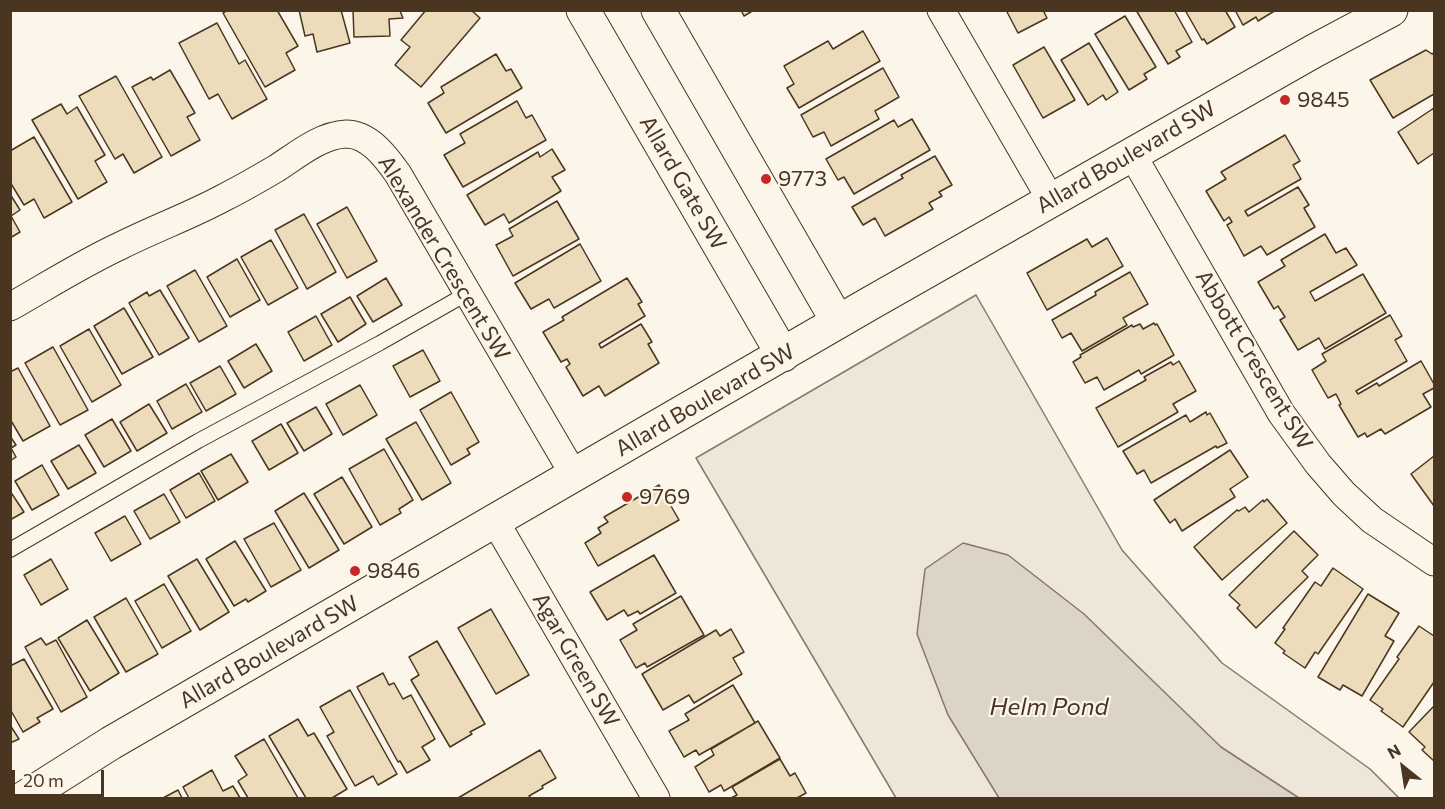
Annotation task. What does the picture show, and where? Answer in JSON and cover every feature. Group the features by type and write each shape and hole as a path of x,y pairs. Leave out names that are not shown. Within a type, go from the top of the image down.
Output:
{"street":[{"name":"Allard Gate SW","path":"583,10 783,355"},
{"path":"658,10 838,322"},
{"path":"941,10 1051,200"},
{"name":"Allard Boulevard SW","path":"24,798 111,743 838,322 1314,51 1391,10"},
{"name":"Alexander Crescent SW","path":"10,307 102,254 207,207 330,137 347,134 363,138 387,158 398,174 574,475"},
{"name":"Abbott Crescent SW","path":"1132,154 1281,413 1298,437 1344,494 1372,520 1434,562"},
{"name":"Agar Green SW","path":"495,521 656,798"}],"lane":[{"path":"10,550 198,441 468,293"}],"shaded area":[{"path":"976,295 1122,550 1222,663 1370,769 1399,798 896,798 696,458"}],"water":[{"name":"Helm Pond","path":"963,543 1008,555 1084,614 1221,747 1299,798 999,798 948,715 917,634 925,569"}],"building":[{"path":"228,10 277,10 298,46 286,53 295,70 265,87 223,13"},
{"path":"299,10 341,10 350,43 317,52 313,34 305,36"},
{"path":"353,10 415,11 400,11 403,18 389,19 390,36 354,37"},
{"path":"426,10 471,10 480,18 421,87 395,65 410,47 401,40"},
{"path":"741,10 754,10 744,16"},
{"path":"1006,10 1043,10 1047,18 1018,33"},
{"path":"1136,10 1174,10 1192,42 1176,51 1180,57 1168,64"},
{"path":"1185,10 1225,10 1235,27 1207,44 1204,39 1202,40"},
{"path":"1235,10 1276,10 1258,21 1256,17 1243,25"},
{"path":"1125,16 1156,67 1144,74 1147,79 1129,90 1095,34"},
{"path":"217,23 239,64 245,60 267,99 232,119 218,94 209,99 179,43"},
{"path":"863,31 880,61 799,108 787,88 794,84 784,66 828,41 833,49"},
{"path":"1089,43 1118,92 1106,100 1103,95 1088,105 1061,60"},
{"path":"1044,47 1075,100 1043,118 1013,65"},
{"path":"1426,50 1434,53 1434,94 1393,118 1370,80"},
{"path":"496,54 506,71 511,69 522,88 446,133 428,103 444,93 441,87"},
{"path":"883,68 899,97 875,111 879,119 831,146 824,132 813,137 801,115"},
{"path":"170,70 195,113 187,117 200,140 171,156 132,87 151,77 153,80"},
{"path":"116,76 162,157 134,173 123,154 115,159 79,96"},
{"path":"517,101 526,118 532,115 546,140 463,187 444,155 465,143 460,134"},
{"path":"61,104 67,114 77,107 105,155 95,161 107,182 78,199 32,120"},
{"path":"1434,108 1434,153 1418,164 1398,132"},
{"path":"912,119 930,150 854,194 844,177 838,180 826,159 894,120 898,127"},
{"path":"1285,135 1300,161 1293,165 1301,179 1245,211 1248,216 1298,187 1309,205 1304,208 1315,227 1267,255 1261,246 1244,256 1227,225 1232,222 1229,217 1224,221 1206,191 1226,179 1221,172"},
{"path":"34,137 72,202 44,218 34,199 24,205 10,182 10,151"},
{"path":"552,149 565,170 552,177 561,191 509,223 504,214 485,225 467,195 538,152 540,157"},
{"path":"935,156 952,185 939,192 942,196 929,203 933,209 885,236 875,218 863,225 852,207 903,178 901,175"},
{"path":"10,194 20,210 11,216 20,232 10,238"},
{"path":"557,201 579,239 513,276 496,245 513,236 509,229"},
{"path":"347,207 377,261 347,278 317,224"},
{"path":"304,214 336,272 307,289 275,230"},
{"path":"1325,234 1336,253 1346,248 1357,265 1310,292 1315,301 1363,274 1386,313 1325,349 1319,338 1298,350 1280,320 1285,317 1278,306 1274,309 1258,282 1285,266 1281,260"},
{"path":"1107,238 1123,266 1047,310 1027,273 1087,239 1092,247"},
{"path":"271,240 298,288 268,305 241,257"},
{"path":"580,244 601,281 554,308 549,299 531,309 515,283"},
{"path":"237,259 260,300 230,317 207,277"},
{"path":"195,270 227,326 199,342 167,286"},
{"path":"1130,272 1148,304 1123,318 1127,325 1082,351 1071,333 1062,338 1052,320"},
{"path":"386,278 402,305 373,322 357,296"},
{"path":"627,278 642,302 638,304 645,316 599,344 601,348 641,324 652,342 648,344 659,363 605,396 599,386 583,396 566,367 570,364 567,359 561,362 543,332 564,320 562,317"},
{"path":"160,290 189,338 159,355 129,303 147,292 149,296"},
{"path":"350,297 366,324 338,342 321,314"},
{"path":"124,308 153,357 122,374 94,326"},
{"path":"1390,315 1402,336 1395,340 1407,361 1356,391 1358,394 1377,383 1379,386 1421,361 1434,384 1434,388 1423,394 1431,407 1385,434 1381,429 1367,437 1365,433 1358,437 1339,405 1341,404 1336,394 1328,398 1312,370 1326,361 1322,354"},
{"path":"316,316 332,345 304,361 288,332"},
{"path":"1154,323 1157,324 1174,355 1141,374 1139,370 1104,390 1097,377 1085,383 1073,362 1081,357 1080,355 1132,325 1133,327 1140,324 1143,329"},
{"path":"89,329 121,385 92,402 60,346"},
{"path":"256,344 272,371 244,388 228,361"},
{"path":"53,347 88,410 60,425 25,363"},
{"path":"423,350 440,381 410,397 393,366"},
{"path":"1179,361 1196,391 1173,404 1178,412 1118,447 1096,408 1146,380 1144,377 1171,362 1173,365"},
{"path":"220,366 236,394 206,411 190,383"},
{"path":"18,368 50,426 23,441 10,419 10,372"},
{"path":"186,384 202,412 172,429 157,401"},
{"path":"360,385 377,415 343,435 326,404"},
{"path":"451,392 479,442 467,449 470,454 451,465 420,410"},
{"path":"149,404 167,433 137,451 120,422"},
{"path":"316,407 332,434 304,451 287,423"},
{"path":"1206,412 1207,415 1210,413 1227,443 1217,448 1216,446 1151,483 1144,470 1137,474 1123,451 1186,415 1190,422"},
{"path":"112,419 131,451 104,467 85,435"},
{"path":"416,422 451,483 422,500 386,439"},
{"path":"281,424 298,453 269,470 252,441"},
{"path":"10,436 16,445 11,448 16,457 10,461"},
{"path":"79,445 96,473 68,489 51,461"},
{"path":"384,449 413,500 399,509 401,513 380,525 349,469"},
{"path":"1230,450 1248,477 1230,489 1235,497 1182,531 1175,519 1170,523 1154,500"},
{"path":"231,454 248,482 218,500 201,471"},
{"path":"1434,456 1434,506 1411,474"},
{"path":"42,465 59,495 32,510 15,481"},
{"path":"199,473 215,501 186,518 170,490"},
{"path":"342,477 372,527 344,544 314,494"},
{"path":"659,485 679,520 598,566 585,543 601,533 598,528 608,522 604,517"},
{"path":"10,491 24,512 10,520"},
{"path":"304,493 339,550 309,568 275,511"},
{"path":"164,494 180,522 150,539 134,511"},
{"path":"1267,499 1287,523 1222,580 1194,547 1237,510 1245,507 1249,512"},
{"path":"125,516 141,544 111,561 95,533"},
{"path":"274,523 301,570 271,587 244,539"},
{"path":"1294,531 1318,555 1302,571 1308,577 1256,628 1237,608 1240,605 1229,595"},
{"path":"235,541 266,591 248,602 246,599 234,606 206,559"},
{"path":"654,555 676,593 640,614 638,611 628,616 624,610 607,620 590,592"},
{"path":"51,559 68,589 41,605 24,575"},
{"path":"197,559 229,612 200,630 168,576"},
{"path":"1333,568 1363,589 1318,654 1315,652 1305,668 1283,653 1285,651 1275,643 1315,582 1321,586"},
{"path":"164,584 191,631 162,648 135,601"},
{"path":"1368,594 1399,613 1385,636 1394,641 1362,696 1343,685 1340,690 1318,677"},
{"path":"681,596 704,635 647,667 645,663 636,668 620,640 637,630 633,624"},
{"path":"126,598 158,654 126,672 94,617"},
{"path":"491,609 529,675 496,694 458,628"},
{"path":"87,620 119,673 90,691 58,638"},
{"path":"1419,626 1434,636 1434,682 1403,727 1370,700"},
{"path":"731,629 744,652 733,658 742,674 694,703 689,695 663,710 642,674 716,630 720,636"},
{"path":"41,638 46,645 56,640 87,697 61,712 25,647"},
{"path":"437,641 485,724 450,747 411,680 419,675 409,657"},
{"path":"24,659 53,709 37,718 40,722 23,732 10,709 10,666"},
{"path":"383,673 389,685 394,683 403,699 411,695 435,739 422,747 430,760 407,773 400,761 398,762 357,687"},
{"path":"733,685 755,723 699,755 696,750 684,757 669,731 689,720 685,714"},
{"path":"350,690 397,774 378,785 373,776 355,786 327,736 334,732 320,707"},
{"path":"1434,706 1434,761 1422,750 1425,747 1409,732"},
{"path":"298,719 308,736 314,733 347,789 332,798 306,798 269,736"},
{"path":"758,721 780,758 724,791 721,785 709,792 695,767 714,755 711,749"},
{"path":"10,725 19,739 10,743"},
{"path":"264,739 298,798 248,798 238,781 247,775 235,756"},
{"path":"540,750 556,778 529,796 531,798 458,798"},
{"path":"780,759 790,776 795,773 806,793 797,798 731,798 737,795 732,787"},
{"path":"212,770 223,791 233,786 240,798 189,798 183,787"},
{"path":"178,790 182,798 163,798"}],"place":[{"name":"9845","path":"1285,100"},
{"name":"9773","path":"766,179"},
{"name":"9769","path":"627,497"},
{"name":"9846","path":"355,571"}]}
